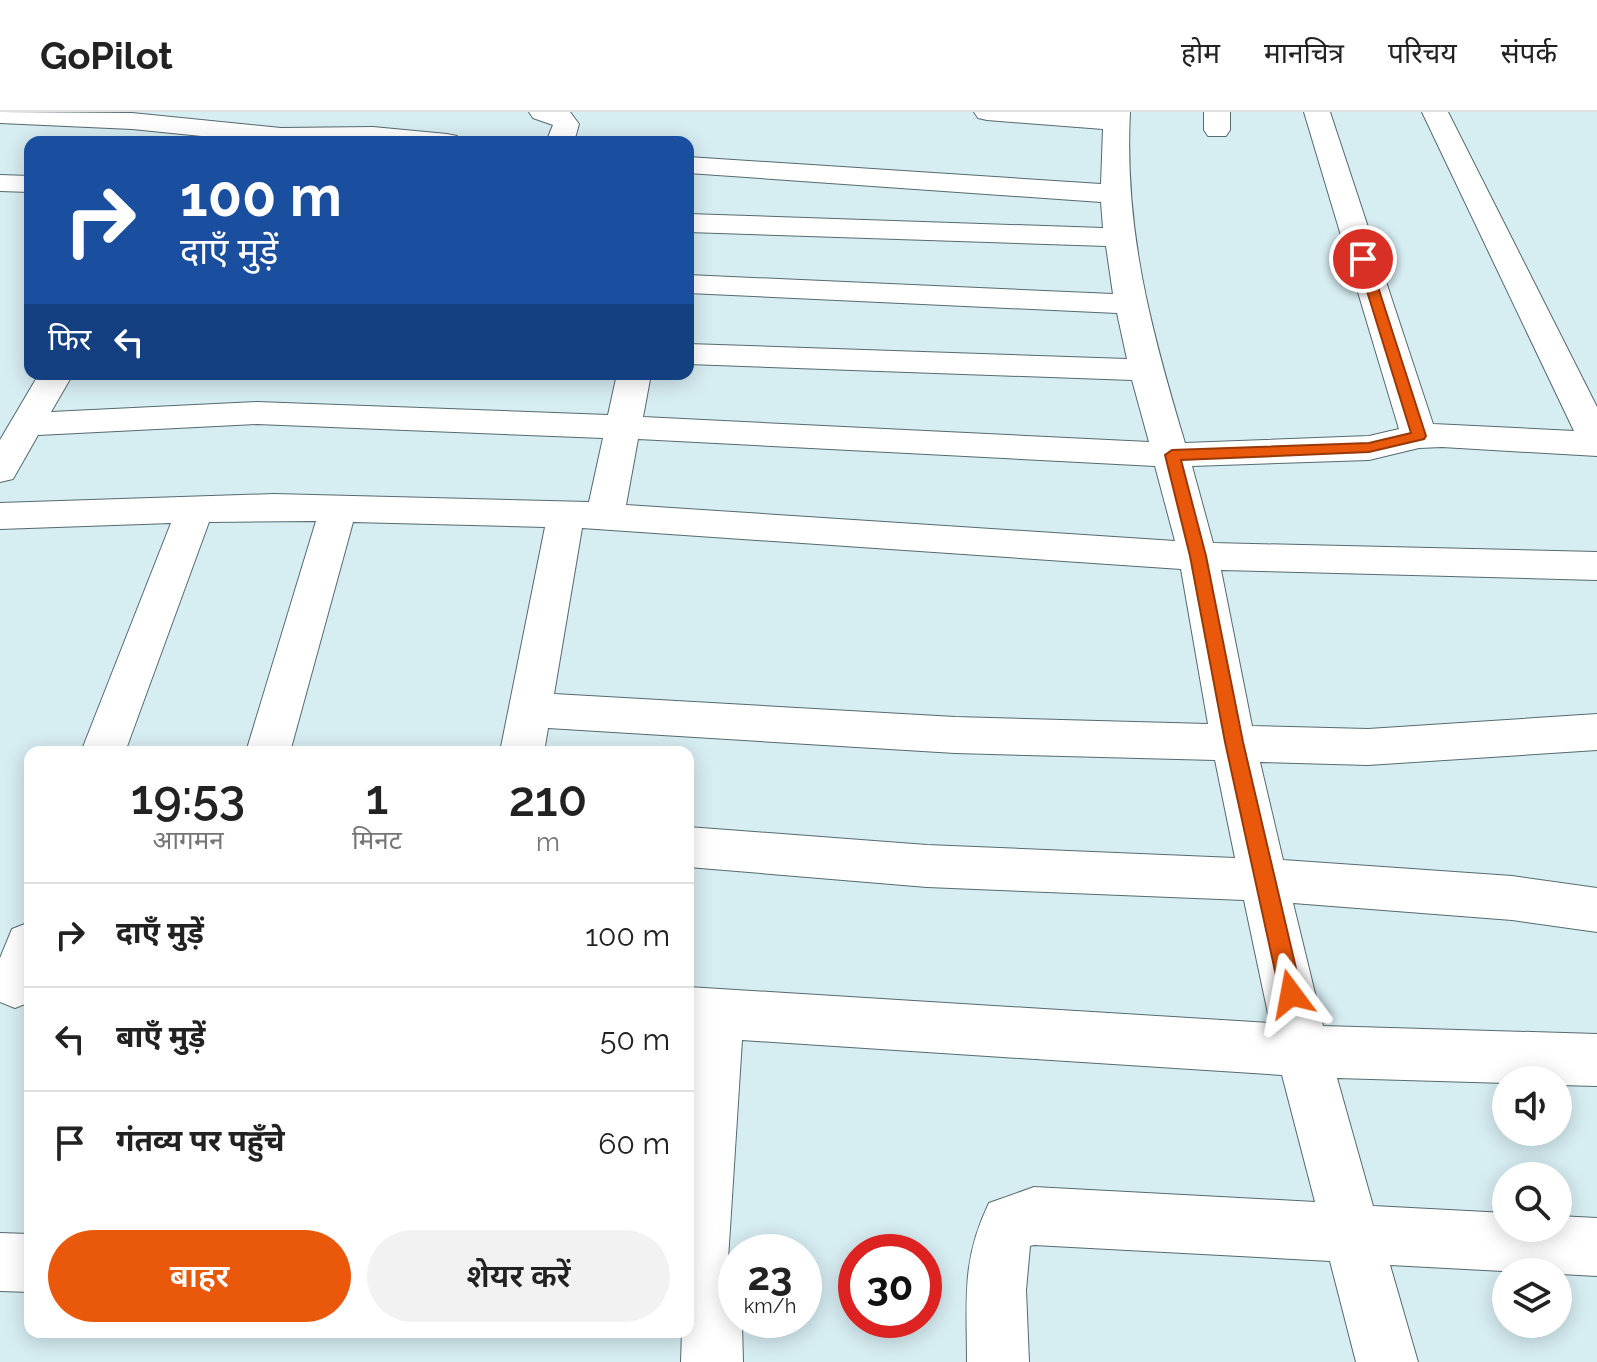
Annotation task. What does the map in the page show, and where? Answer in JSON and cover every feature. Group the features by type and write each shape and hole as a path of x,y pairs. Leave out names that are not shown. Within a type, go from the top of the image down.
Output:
{"street":[{"path":"176,134 209,112"},
{"path":"542,112 561,118 566,124 562,136"},
{"path":"987,112 1117,117 1116,194 1120,238 1147,370 1198,556 1234,742 1304,1051 1387,1362"},
{"path":"1317,112 1419,436"},
{"path":"27,424 257,413 623,427 1172,455 1369,448 1419,436 1597,443 1435,112"},
{"path":"0,115 176,134 384,136"},
{"path":"694,165 1116,194"},
{"path":"0,183 24,184"},
{"path":"694,223 1120,238"},
{"path":"694,284 1133,304"},
{"path":"694,354 1147,370"},
{"path":"0,470 53,380"},
{"path":"633,380 623,427 585,515 526,731 955,735 1368,747 1597,732"},
{"path":"270,746 338,509"},
{"path":"3,520 195,510 338,509 585,515 1198,556 1597,566"},
{"path":"105,746 195,510"},
{"path":"694,847 927,866 1266,880 1512,898 1597,910"},
{"path":"694,1228 703,1013 1304,1051 1597,1060"},
{"path":"998,1362 997,1256 1000,1239 1009,1223 1034,1216 1597,1247"},
{"path":"0,1262 24,1263"},
{"path":"694,1301 707,1311 715,1334 712,1362"}],"route":[{"path":"1291,994 1234,742 1198,556 1172,455 1369,448 1419,436 1363,259"}]}
